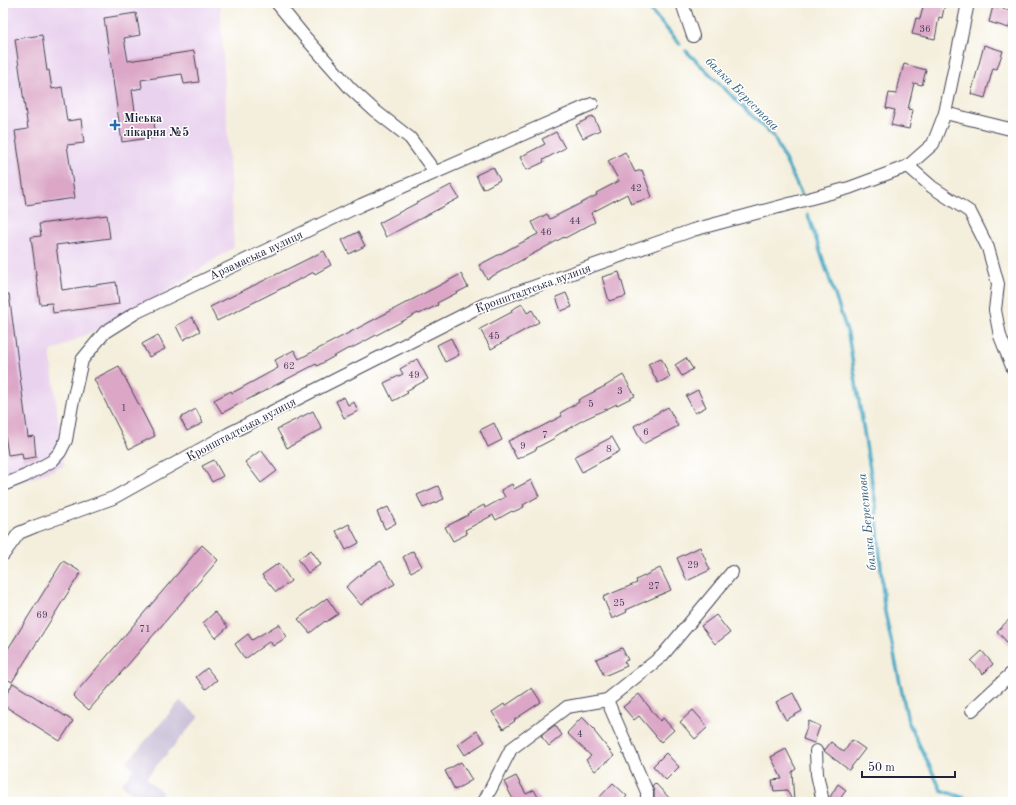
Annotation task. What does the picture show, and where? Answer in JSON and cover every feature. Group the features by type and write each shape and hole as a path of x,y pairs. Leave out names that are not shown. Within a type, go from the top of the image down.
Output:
{"street":[{"path":"277,3 304,36 351,88 374,110 410,138 435,172"},
{"path":"682,3 693,36"},
{"name":"Кронштадтська вулиця","path":"5,552 19,533 113,498 228,434 485,304 693,230 849,188 908,166 932,144 945,113 968,3"},
{"name":"Арзамаська вулиця","path":"3,485 25,476 52,461 60,452 66,440 82,360 105,332 137,312 361,205 592,104"},
{"path":"945,113 1010,129 1013,128"},
{"path":"908,166 932,187 970,212 988,248 998,284 995,310 1000,336 1013,369"},
{"path":"3,535 5,552"},
{"path":"484,802 511,749 567,707 607,700 662,656 732,572"},
{"path":"972,710 1013,672"},
{"path":"607,700 647,792 647,802"},
{"path":"816,751 817,774 823,802"}],"shaded area":[{"name":"Міська лікарня №5","path":"3,3 220,3 234,247 139,309 50,352 64,466 3,489"},
{"path":"180,701 199,717 146,778 163,793 156,802 142,802 121,784 134,769 127,762"}],"building":[{"path":"924,3 945,3 942,18 939,17 935,39 912,34 916,18 920,19"},
{"path":"993,6 1013,12 1009,28 989,22"},
{"path":"136,13 140,35 124,38 128,61 194,51 199,82 184,84 182,74 141,80 142,88 132,90 136,118 153,115 156,137 122,142 104,18"},
{"path":"42,35 47,71 49,70 52,89 62,87 67,121 81,119 84,143 67,145 75,198 26,205 15,131 28,129 15,39"},
{"path":"984,45 1003,51 997,69 993,68 985,98 971,94"},
{"path":"904,64 926,70 922,85 914,83 908,109 913,110 909,129 891,125 895,110 886,108 889,93 896,94"},
{"path":"593,116 600,130 583,138 576,125"},
{"path":"556,132 565,148 543,160 544,162 527,170 520,157 545,144 542,139"},
{"path":"625,152 635,172 642,170 652,197 631,204 627,194 591,213 595,222 565,238 564,237 487,279 479,265 538,234 532,222 547,214 550,219 597,195 596,193 619,181 608,161"},
{"path":"493,167 500,180 483,189 476,175"},
{"path":"451,185 459,198 386,237 379,223"},
{"path":"107,215 110,238 56,245 62,290 116,282 119,304 53,313 52,303 40,304 31,237 41,236 39,224"},
{"path":"358,232 365,246 349,254 342,240"},
{"path":"324,251 331,265 315,274 314,272 217,321 210,307"},
{"path":"619,272 626,296 609,301 602,277"},
{"path":"461,274 468,287 437,303 438,305 419,314 418,313 317,366 316,364 222,413 214,400 231,391 232,393 278,368 275,360 294,350 299,359"},
{"path":"566,293 572,307 561,311 556,297"},
{"path":"3,294 9,294 28,437 34,436 36,457 23,459 22,453 8,455 3,421"},
{"path":"522,304 527,313 532,310 539,322 491,349 480,329 512,312 511,310"},
{"path":"192,317 200,331 183,340 176,326"},
{"path":"158,335 165,349 149,357 142,344"},
{"path":"451,338 459,355 445,362 437,345"},
{"path":"661,358 670,377 658,383 648,364"},
{"path":"686,358 693,369 682,376 675,365"},
{"path":"417,359 428,379 406,391 408,393 393,401 384,383 403,374 400,369"},
{"path":"119,366 155,436 129,449 94,379"},
{"path":"623,375 635,396 583,420 536,448 537,449 517,459 508,441 528,432 529,433 562,416 560,413 579,402 578,400"},
{"path":"698,390 706,407 695,413 686,396"},
{"path":"344,397 348,405 354,402 358,411 344,418 336,401"},
{"path":"668,407 678,426 643,444 634,426"},
{"path":"196,409 203,423 187,431 180,418"},
{"path":"313,411 322,429 287,448 277,429"},
{"path":"494,423 502,440 488,447 480,430"},
{"path":"612,437 620,451 582,472 574,457"},
{"path":"261,450 277,471 261,483 245,462"},
{"path":"214,460 223,476 212,482 202,466"},
{"path":"531,480 539,496 523,505 524,507 513,512 512,511 496,520 493,515 465,530 467,534 453,541 445,527 484,505 485,508 505,497 501,490 512,484 514,489"},
{"path":"438,486 444,499 423,508 417,495"},
{"path":"388,507 396,523 385,529 377,512"},
{"path":"349,524 359,543 346,550 336,531"},
{"path":"202,545 218,560 89,710 73,696"},
{"path":"700,547 710,570 687,581 677,558"},
{"path":"311,550 321,564 308,573 298,559"},
{"path":"413,551 422,566 411,572 403,557"},
{"path":"63,561 81,572 12,682 3,677 3,657"},
{"path":"381,561 395,584 371,597 361,605 346,587 366,570"},
{"path":"279,563 291,581 276,592 262,575"},
{"path":"660,568 671,590 626,610 627,612 612,619 603,597 637,583 636,580"},
{"path":"327,598 338,614 326,622 325,621 310,633 298,619"},
{"path":"215,612 228,627 216,638 203,623"},
{"path":"716,615 730,633 715,644 701,626"},
{"path":"1013,616 1013,649 997,631"},
{"path":"279,624 287,637 273,646 270,641 245,659 235,644 248,634 252,640"},
{"path":"622,648 628,660 624,661 627,666 604,676 596,659"},
{"path":"982,651 993,664 983,674 971,661"},
{"path":"207,668 217,680 206,689 196,677"},
{"path":"13,683 73,721 60,741 3,705 3,700"},
{"path":"532,688 541,702 503,729 492,712 504,704 505,706"},
{"path":"793,693 802,711 786,720 776,702"},
{"path":"639,694 660,721 663,718 674,730 661,742 639,716 634,720 623,707"},
{"path":"693,710 708,727 695,739 680,722"},
{"path":"582,717 595,730 594,731 614,756 595,771 586,760 591,756 567,733"},
{"path":"809,721 820,726 814,743 803,739"},
{"path":"555,725 562,735 549,746 541,736"},
{"path":"477,731 485,742 465,755 458,744"},
{"path":"852,740 865,749 849,770 824,751 831,742 844,752"},
{"path":"786,749 796,769 792,772 794,802 787,790 774,791 772,780 782,779 771,757"},
{"path":"666,753 679,767 666,780 653,766"},
{"path":"461,762 472,780 455,790 445,771"},
{"path":"516,776 526,794 534,790 541,802 511,802 514,801 504,782"},
{"path":"613,783 627,796 622,802 595,802"},
{"path":"655,783 673,802 654,802 654,792 652,786"},
{"path":"838,784 846,790 838,802 830,802 830,797"}],"waterway":[{"name":"балка Берестова","path":"644,3 680,44"},
{"name":"балка Берестова","path":"686,51 774,137 802,195"},
{"name":"балка Берестова","path":"808,215 848,334 876,506 884,607 908,721 941,790 975,802"}],"place":[{"name":"Міська лікарня №5","path":"115,125"}]}
